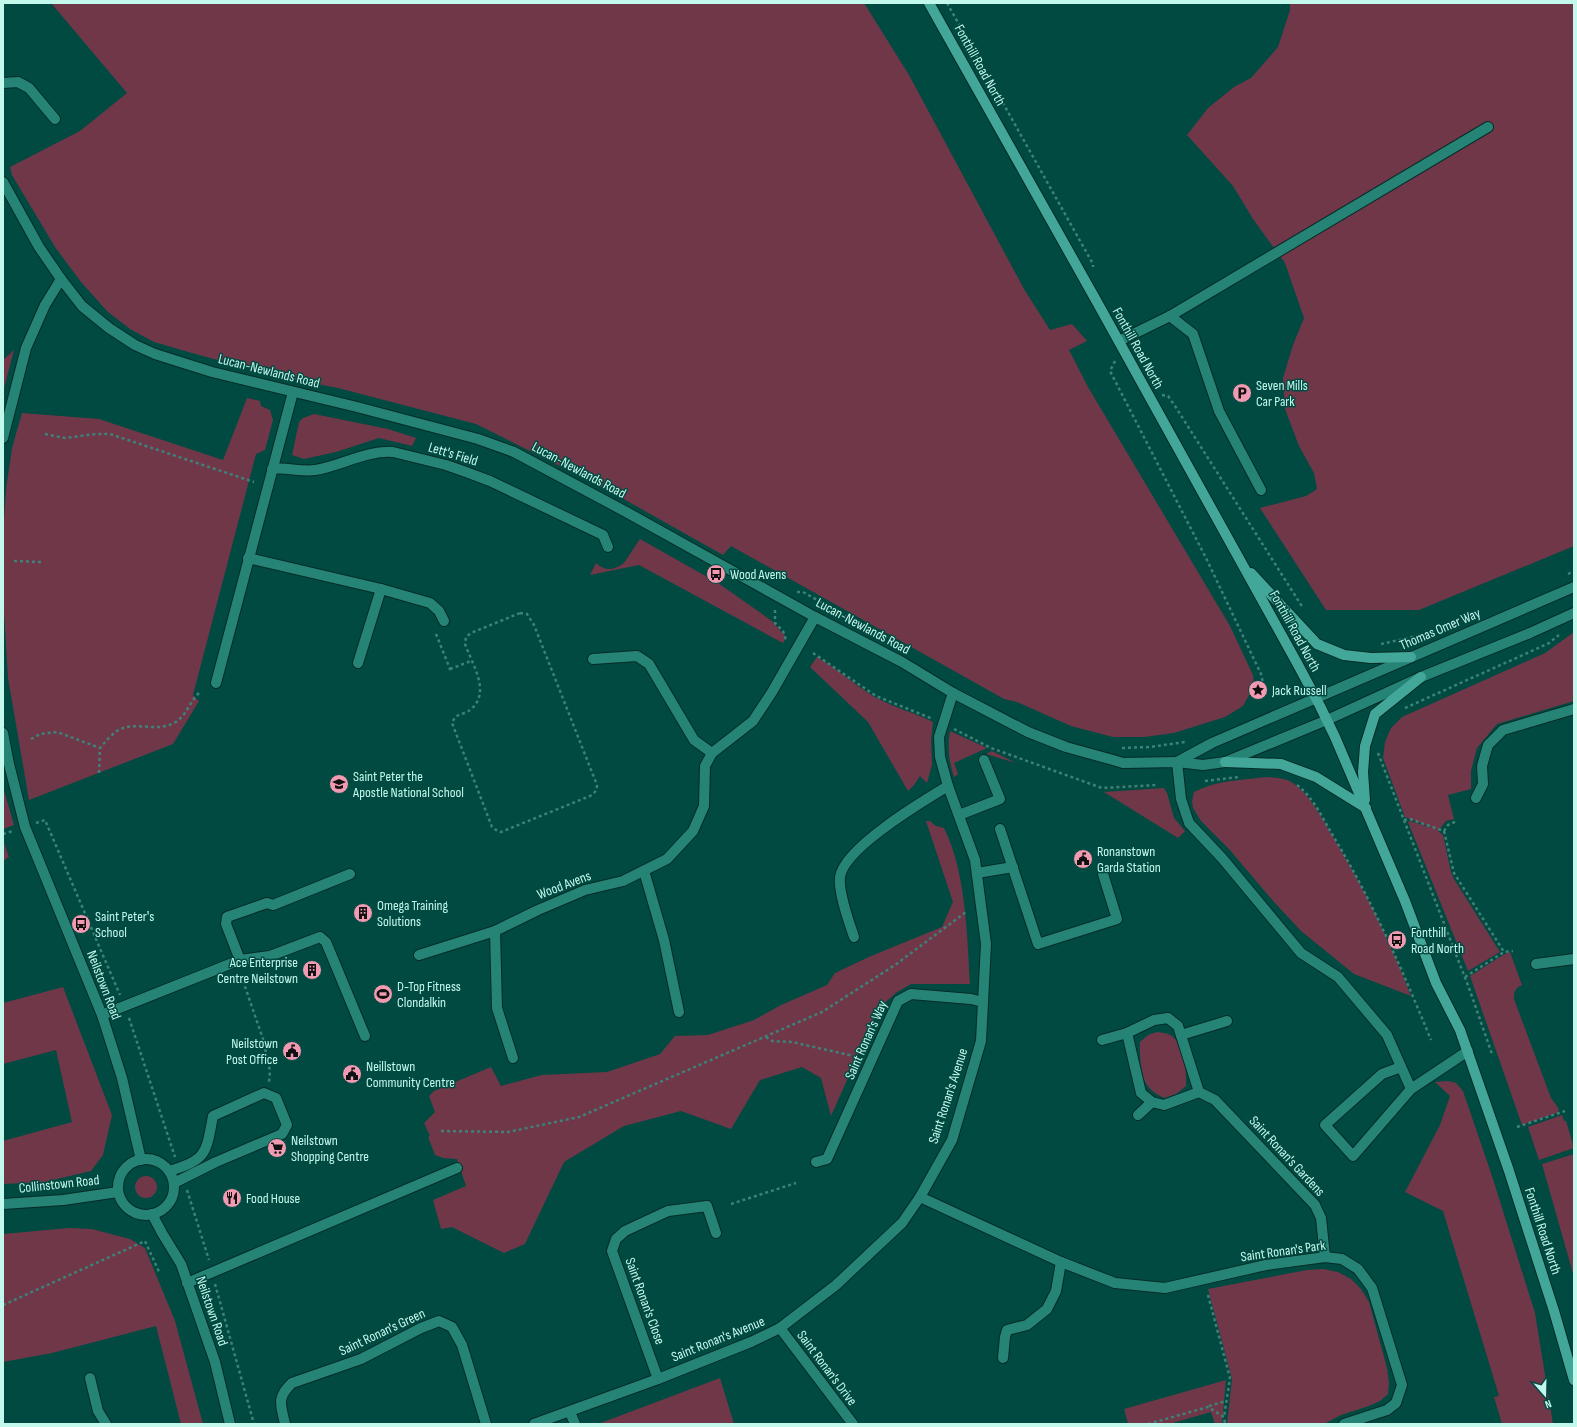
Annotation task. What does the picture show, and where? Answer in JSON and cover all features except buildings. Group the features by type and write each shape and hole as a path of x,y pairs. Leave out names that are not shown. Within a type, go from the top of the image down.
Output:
{"main road":[{"name":"Fonthill Road North","path":"929,3 1119,341 1327,720 1405,901 1436,983 1460,1030 1468,1051 1512,1178 1552,1304 1574,1380"},
{"path":"1238,558 1317,644 1344,655 1371,658 1411,656"},
{"path":"1366,808 1363,772 1365,746 1375,714 1421,678"},
{"path":"1225,762 1281,764 1316,777 1366,808"}],"street":[{"path":"3,82 18,82 29,88 55,119"},
{"path":"1119,341 1170,316 1488,127"},
{"name":"Lucan-Newlands Road","path":"5,188 39,247 82,306 109,328 135,345 155,354 212,372 357,407 478,439 514,452 609,502 815,617 902,662 953,693 1028,732 1066,747 1123,763 1177,762 1203,765 1225,762 1327,720"},
{"path":"3,438 26,348 45,305 61,279"},
{"path":"1170,316 1193,334 1219,411 1261,490"},
{"path":"216,683 293,392"},
{"name":"Lett's Field","path":"272,470 280,468 315,470 384,451 393,452 446,465 490,481 603,535 608,547"},
{"path":"248,558 381,589 430,603 439,611 444,621"},
{"name":"Thomas Omer Way","path":"1316,698 1574,587"},
{"path":"358,663 381,589"},
{"path":"1327,720 1574,613"},
{"path":"593,659 637,656 649,664 694,740 712,753 753,721 772,692 815,617"},
{"name":"Saint Ronan's Avenue","path":"534,1424 658,1379 751,1342 780,1328 836,1285 902,1224 920,1196 952,1140 981,1041 986,944 977,873 975,860 948,786 940,756 939,737 942,723 953,693"},
{"name":"Lucan-Newlands Road","path":"1177,762 1212,743 1316,698"},
{"path":"1476,798 1483,784 1482,766 1488,745 1503,730 1574,709"},
{"name":"Neilstown Road","path":"3,733 9,764 25,827 102,1015 122,1078 141,1160"},
{"name":"Wood Avens","path":"419,955 495,932 538,910 585,890 623,881 667,859 693,831 704,806 705,766 712,753"},
{"path":"959,815 1000,799 984,760"},
{"path":"1177,762 1181,799 1189,823 1222,858 1301,953 1338,977 1388,1035 1411,1088"},
{"path":"854,937 842,895 840,877 849,858 881,830 920,802 948,786"},
{"path":"1000,829 1038,944 1117,920 1103,874"},
{"path":"977,873 1013,867"},
{"path":"644,871 664,940 679,1012"},
{"path":"240,960 226,924 226,918 267,903 273,905 350,874"},
{"path":"495,932 497,1008 513,1058"},
{"path":"102,1015 240,960 270,956 320,937 326,942 365,1036"},
{"path":"1536,964 1574,959"},
{"name":"Saint Ronan's Way","path":"816,1162 827,1159 898,1001 911,994 971,999 983,1002"},
{"path":"1102,1040 1127,1033 1154,1020 1168,1018 1178,1026 1199,1092 1164,1105 1152,1102 1141,1093 1127,1033"},
{"path":"1181,1035 1227,1021"},
{"path":"1401,1067 1382,1074 1325,1125 1353,1156 1411,1088 1468,1051"},
{"name":"Saint Ronan's Gardens","path":"1199,1092 1215,1100 1315,1205 1321,1218 1325,1257"},
{"path":"169,1171 180,1168 201,1157 207,1148 213,1116 264,1093 276,1098 287,1125 282,1134 174,1183"},
{"path":"1138,1115 1152,1102"},
{"path":"150,1159 158,1161 169,1171 174,1183 174,1190 169,1203 164,1209 152,1214 141,1215 130,1210 123,1202 118,1192 120,1175 125,1168 131,1163 141,1160 150,1159"},
{"path":"187,1283 457,1168"},
{"name":"Collinstown Road","path":"3,1204 62,1200 118,1192"},
{"name":"Saint Ronan's Park","path":"920,1196 1061,1262 1116,1283 1165,1288 1266,1265 1325,1257 1342,1259 1358,1269 1372,1288 1402,1385 1396,1403 1388,1410 1344,1424"},
{"name":"Saint Ronan's Close","path":"658,1379 612,1251 616,1239 625,1231 668,1211 707,1206 716,1233"},
{"name":"Neilstown Road","path":"152,1214 181,1264 215,1362 230,1424"},
{"path":"1003,1358 1007,1330 1027,1325 1047,1309 1056,1291 1061,1262"},
{"name":"Saint Ronan's Green","path":"285,1424 280,1403 283,1391 292,1383 361,1359 421,1328 438,1321 452,1327 462,1345 486,1424"},
{"name":"Saint Ronan's Drive","path":"780,1328 852,1424"},
{"path":"90,1378 98,1411 106,1424"},
{"path":"570,1412 575,1424"}],"path":[{"path":"947,3 1093,264"},
{"path":"1110,371 1206,558 1261,674 1265,692"},
{"path":"1168,396 1306,613"},
{"path":"45,434 65,438 96,434 110,434 254,482"},
{"path":"14,561 41,562"},
{"path":"1567,574 1574,571"},
{"path":"803,592 857,623"},
{"path":"520,613 527,614 531,618 597,785 597,790 594,794 501,832 492,826 452,723 455,716 469,710 476,704 480,694 481,684 471,661 465,644 466,637 470,633 520,613"},
{"path":"775,624 783,631 786,640"},
{"path":"1375,645 1435,632"},
{"path":"1399,711 1549,643 1561,633"},
{"path":"436,634 449,670 471,661"},
{"path":"813,653 876,696 942,723 991,748 1102,788 1157,785"},
{"path":"99,773 100,748 118,730 129,726 156,728 166,727 175,723 184,716 199,693"},
{"path":"31,739 40,734 57,732 100,748"},
{"path":"1116,749 1150,747 1190,741"},
{"path":"1379,746 1378,752 1465,977 1492,1054"},
{"path":"1204,781 1246,776"},
{"path":"1295,783 1312,799 1353,868 1399,961 1431,1040"},
{"path":"1404,820 1410,819 1444,831"},
{"path":"35,823 45,820 123,1002"},
{"path":"1457,821 1448,825 1444,831 1454,873 1504,952"},
{"path":"3,834 14,831"},
{"path":"441,1131 508,1132 579,1117 822,1012 894,965 966,912"},
{"path":"1465,977 1504,952 1513,951"},
{"path":"241,975 254,1011 270,1071 267,1095"},
{"path":"128,1014 172,1151 180,1168"},
{"path":"766,1037 772,1041 792,1042 858,1057"},
{"path":"1517,1126 1565,1112"},
{"path":"184,1178 254,1424"},
{"path":"731,1204 796,1183"},
{"path":"3,1305 145,1241 160,1274"},
{"path":"1208,1295 1230,1378 1224,1417 1225,1424"},
{"path":"1148,1424 1226,1401"},
{"path":"1208,1406 1224,1417"}],"shaded area":[{"path":"51,3 864,3 909,75 1024,289 1050,330 1072,324 1087,341 1069,350 1088,387 1230,626 1253,675 1254,686 1243,706 1225,717 1174,733 1144,737 1113,737 1071,726 1017,702 1004,699 731,546 723,555 613,493 476,424 338,388 276,376 192,353 154,342 130,329 108,312 81,282 55,247 12,175 10,167 80,131 127,93"},
{"path":"1290,3 1574,3 1574,546 1419,610 1326,610 1260,508 1306,496 1317,489 1314,473 1299,446 1285,409 1283,378 1293,345 1304,318 1285,263 1253,219 1233,186 1187,135 1208,108 1234,87 1251,78 1278,47 1290,10"},
{"path":"14,350 3,392 3,360"},
{"path":"247,398 260,401 261,406 270,410 273,420 265,450 256,454 193,695 199,701 173,744 29,800 8,678 3,595 3,535 6,489 12,448 22,413 99,419 223,460"},
{"path":"314,414 388,429 416,438 412,446 379,438 336,452 304,459 292,455 299,422 303,418"},
{"path":"640,539 718,583 772,621 786,637 783,643 639,565 590,575 596,563 603,568 613,569 624,563"},
{"path":"1574,632 1574,701 1497,724 1477,748 1471,771 1471,789 1448,795 1454,819 1446,821 1438,831 1443,835 1451,872 1500,952 1468,971 1408,822 1410,821 1435,829 1405,817 1383,758 1385,742 1391,728 1402,717 1545,653"},
{"path":"817,657 873,696 933,722 931,740 932,765 927,783 920,776 908,791 868,722 810,667"},
{"path":"950,731 987,748 954,763 958,774 954,777 949,754"},
{"path":"992,751 1016,763 986,754"},
{"path":"1267,777 1290,781 1305,793 1314,806 1364,892 1394,954 1411,996 1354,974 1301,931 1229,849 1201,821 1193,808 1192,801 1194,792 1203,788 1230,781"},
{"path":"3,787 14,825 3,829"},
{"path":"1164,788 1167,793 1174,818 1185,831 1178,838 1104,792"},
{"path":"926,821 930,821 936,826 944,828 957,864 964,904 970,984 911,984 897,992 879,1008 831,1116 821,1078 802,1067 760,1080 731,1129 681,1111 624,1126 564,1162 525,1244 504,1253 452,1227 441,1229 433,1200 466,1186 457,1159 443,1158 435,1155 428,1137 430,1136 424,1123 435,1112 429,1096 434,1091 491,1067 501,1086 542,1075 607,1072 660,1054 675,1036 708,1035 754,1020 781,1005 827,985 835,973 871,956 942,927 953,902"},
{"path":"3,840 9,857 3,861"},
{"path":"1510,952 1522,985 1515,990 1514,999 1551,1098 1559,1109 1557,1113 1522,1125 1470,976"},
{"path":"63,987 112,1115 103,1155 91,1171 44,1182 3,1184 3,1141 72,1122 56,1050 3,1064 3,1003"},
{"path":"1157,1032 1172,1036 1177,1042 1182,1054 1186,1074 1186,1086 1176,1094 1164,1098 1152,1091 1147,1085 1143,1076 1140,1058 1140,1042 1148,1035"},
{"path":"1449,1081 1456,1083 1463,1091 1492,1176 1535,1313 1553,1424 1502,1424 1494,1397 1499,1396 1443,1211 1405,1192 1440,1125 1450,1096 1435,1082"},
{"path":"1562,1115 1564,1121 1566,1121 1574,1148 1539,1160 1528,1127"},
{"path":"1574,1154 1574,1277 1542,1164"},
{"path":"142,1176 150,1176 157,1183 157,1191 150,1198 142,1198 135,1191 135,1183"},
{"path":"69,1228 92,1229 130,1239 145,1248 175,1321 203,1424 181,1424 156,1326 52,1353 3,1362 3,1234"},
{"path":"1323,1269 1338,1272 1351,1279 1361,1289 1369,1302 1387,1368 1389,1383 1388,1394 1380,1401 1341,1415 1324,1424 1227,1424 1232,1379 1208,1289 1307,1270"},
{"path":"720,1378 734,1424 598,1424"},
{"path":"1226,1380 1222,1424 1215,1424 1211,1412 1169,1424 1128,1424 1124,1409"}],"place":[{"name":"Seven Mills Car Park","path":"1242,393"},
{"name":"Wood Avens","path":"716,574"},
{"name":"Jack Russell","path":"1258,690"},
{"name":"Saint Peter the Apostle National School","path":"339,784"},
{"name":"Ronanstown Garda Station","path":"1083,859"},
{"name":"Omega Training Solutions","path":"363,913"},
{"name":"Saint Peter's School","path":"81,924"},
{"name":"Fonthill Road North","path":"1397,940"},
{"name":"Ace Enterprise Centre Neilstown","path":"312,970"},
{"name":"D-Top Fitness Clondalkin","path":"383,994"},
{"name":"Neilstown Post Office","path":"292,1051"},
{"name":"Neillstown Community Centre","path":"352,1074"},
{"name":"Neilstown Shopping Centre","path":"277,1148"},
{"name":"Food House","path":"232,1198"}]}
